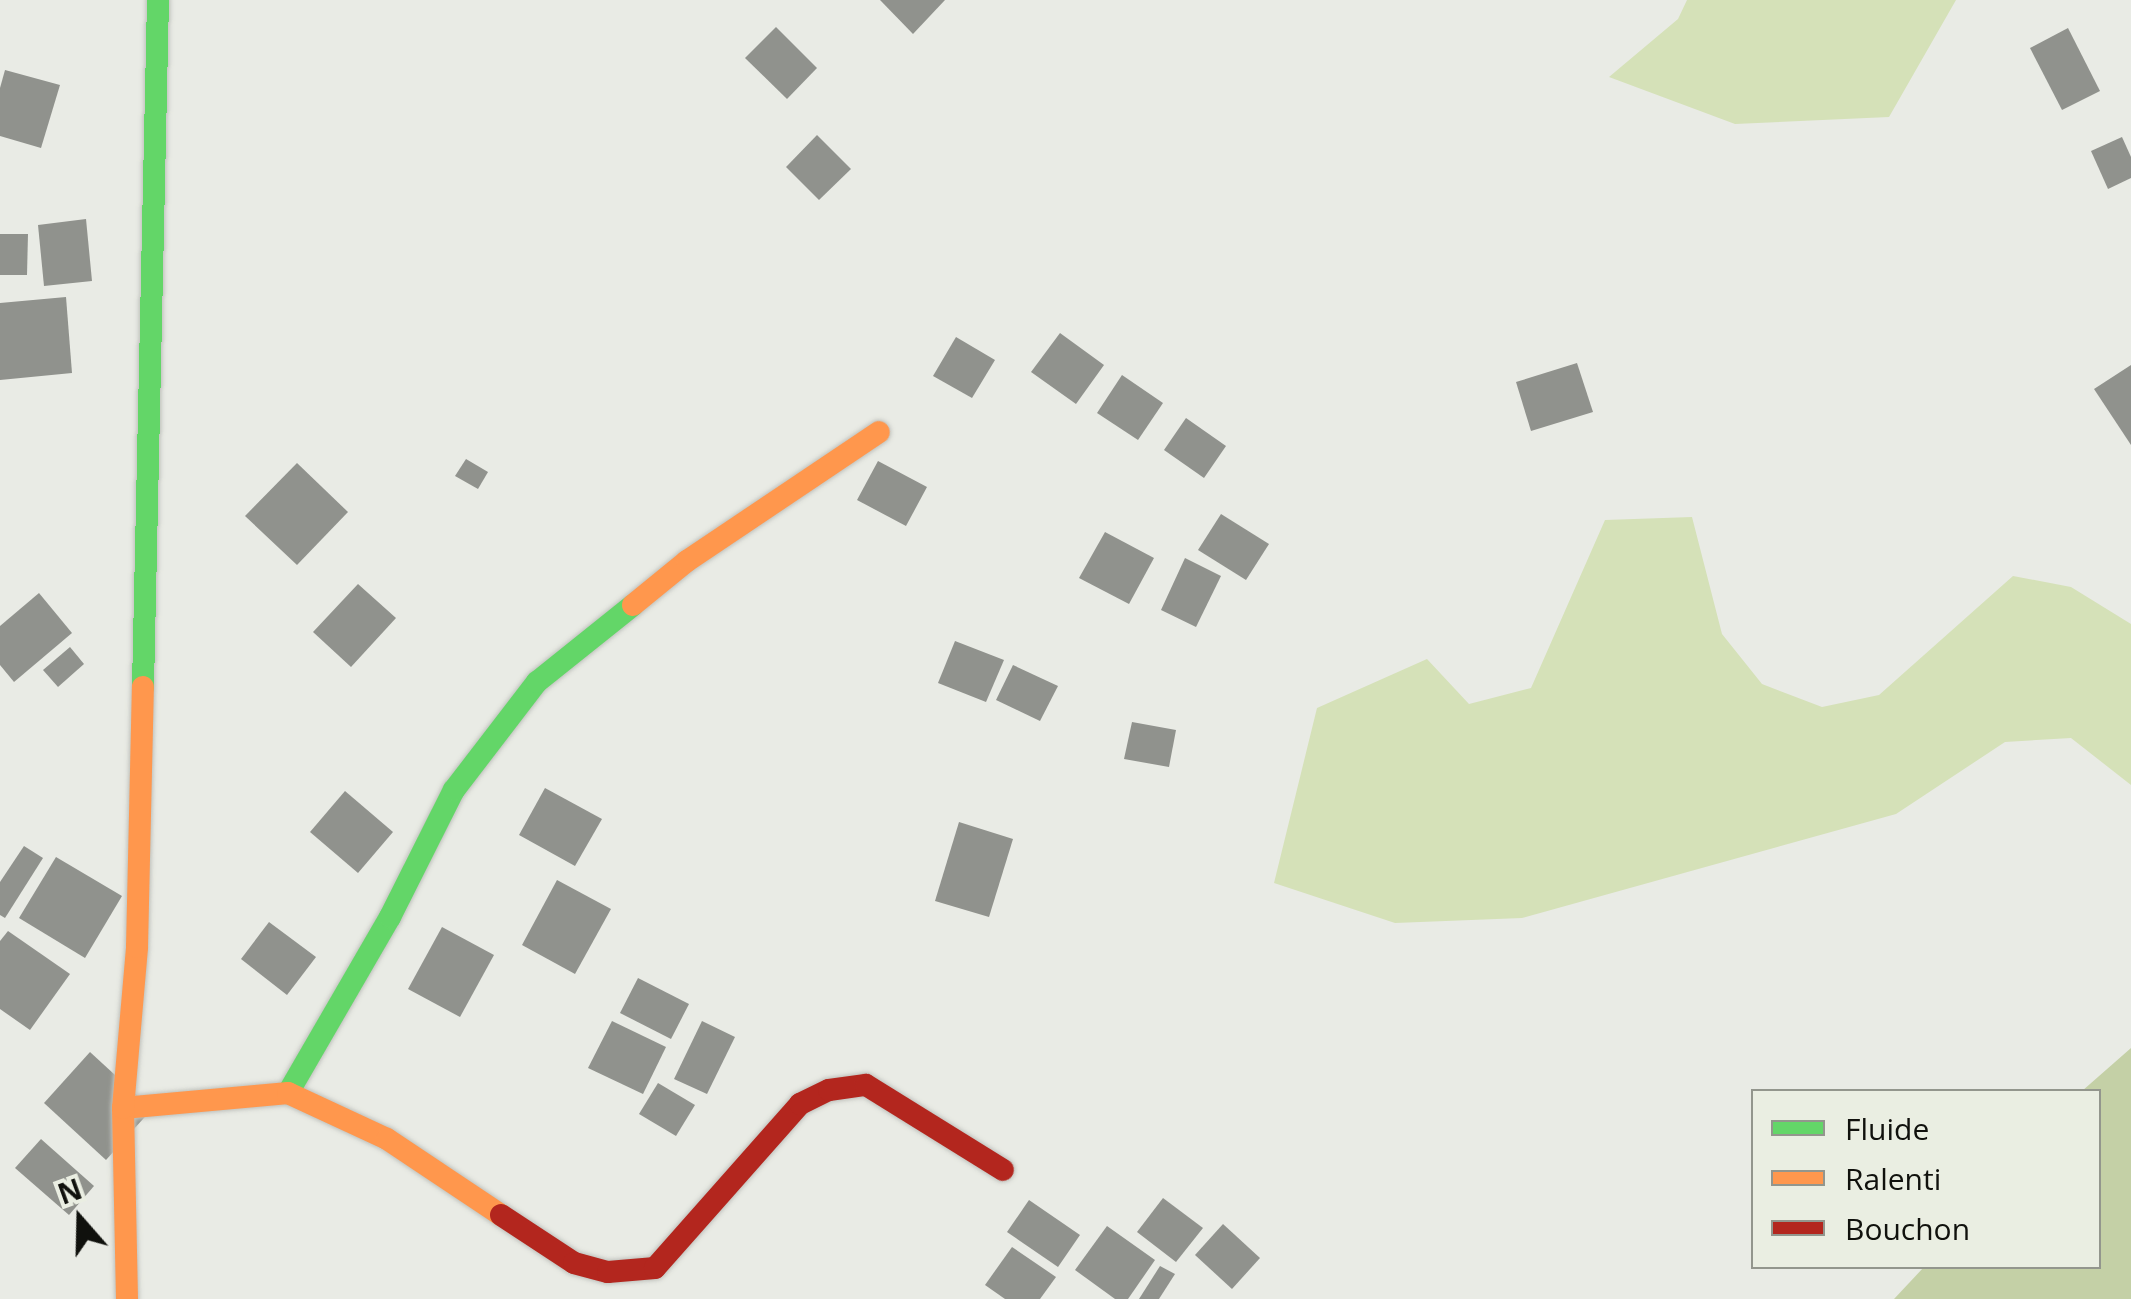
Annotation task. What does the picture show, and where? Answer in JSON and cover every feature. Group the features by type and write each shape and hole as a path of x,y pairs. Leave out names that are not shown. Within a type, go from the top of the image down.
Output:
{"street":[{"path":"127,1299 123,1108 137,947 158,0"},
{"path":"288,1093 390,917 454,790 537,682 688,561 879,432"},
{"path":"123,1108 288,1093 387,1139 574,1263 608,1272 654,1268 800,1104 828,1090 866,1085 1003,1170"}],"green space":[{"path":"1687,0 1956,0 1889,117 1735,124 1609,77 1678,19"},
{"path":"1692,517 1722,634 1762,684 1822,707 1879,695 2013,576 2071,587 2131,624 2131,785 2071,738 2005,742 1896,814 1522,918 1395,923 1274,883 1317,708 1427,659 1469,704 1531,688 1605,520"},
{"path":"2131,1048 2131,1299 1894,1299 1922,1269 2101,1269 2101,1089 2084,1089"}],"building":[{"path":"880,0 945,0 913,34"},
{"path":"776,27 817,68 787,99 745,58"},
{"path":"2068,28 2100,91 2062,110 2030,48"},
{"path":"5,70 60,85 41,148 0,136 0,88"},
{"path":"817,135 851,169 819,200 786,167"},
{"path":"2122,137 2131,157 2131,178 2108,189 2091,151"},
{"path":"86,219 92,281 44,286 38,225"},
{"path":"0,234 28,234 27,275 0,275"},
{"path":"66,297 72,373 0,380 0,303"},
{"path":"1060,333 1104,365 1076,404 1031,372"},
{"path":"956,337 995,360 972,398 933,376"},
{"path":"1577,363 1593,412 1531,431 1516,382"},
{"path":"2131,365 2131,445 2094,389"},
{"path":"1122,375 1163,403 1138,440 1097,413"},
{"path":"1186,418 1226,446 1204,478 1164,450"},
{"path":"466,459 488,472 478,489 455,476"},
{"path":"878,461 927,487 906,526 857,500"},
{"path":"297,463 348,512 297,565 245,516"},
{"path":"1221,514 1269,544 1246,580 1198,550"},
{"path":"1105,532 1154,558 1129,604 1079,578"},
{"path":"1185,558 1221,576 1196,627 1161,610"},
{"path":"358,584 396,618 351,667 313,632"},
{"path":"39,593 72,633 14,682 0,665 0,626"},
{"path":"955,641 1004,660 986,702 938,683"},
{"path":"70,647 84,664 58,687 43,670"},
{"path":"1013,665 1058,686 1040,721 996,700"},
{"path":"1132,722 1176,730 1169,767 1124,759"},
{"path":"545,788 602,819 575,866 519,835"},
{"path":"345,791 393,832 358,873 310,832"},
{"path":"959,822 1013,839 989,917 935,901"},
{"path":"24,846 43,858 5,918 0,915 0,882"},
{"path":"56,857 122,896 85,958 19,918"},
{"path":"557,880 611,909 575,974 522,945"},
{"path":"269,922 316,957 287,995 241,959"},
{"path":"442,927 494,955 460,1017 408,989"},
{"path":"8,931 70,974 30,1030 0,1009 0,941"},
{"path":"638,978 689,1004 671,1039 620,1013"},
{"path":"612,1021 666,1047 643,1094 588,1068"},
{"path":"702,1021 735,1037 707,1094 674,1079"},
{"path":"90,1052 152,1109 106,1160 44,1103"},
{"path":"658,1083 695,1105 676,1136 639,1114"},
{"path":"41,1139 94,1186 69,1215 15,1168"},
{"path":"1163,1198 1203,1228 1176,1262 1137,1232"},
{"path":"1029,1200 1080,1235 1058,1267 1007,1232"},
{"path":"1223,1224 1260,1258 1232,1289 1195,1255"},
{"path":"1107,1226 1155,1260 1128,1299 1115,1299 1075,1270"},
{"path":"1012,1247 1056,1277 1040,1299 1005,1299 985,1285"},
{"path":"1160,1266 1175,1274 1159,1299 1139,1299"}],"traffic: fast":[{"path":"143,687 158,0"},
{"path":"288,1093 390,917 454,790 537,682 633,605"}],"traffic: slow":[{"path":"633,605 687,561 879,432"},
{"path":"127,1299 123,1108 137,947 143,687"},
{"path":"123,1108 288,1093 387,1139 501,1215"}],"traffic: jam":[{"path":"501,1215 574,1263 608,1272 655,1268 800,1104 829,1090 866,1085 1003,1170"}]}
